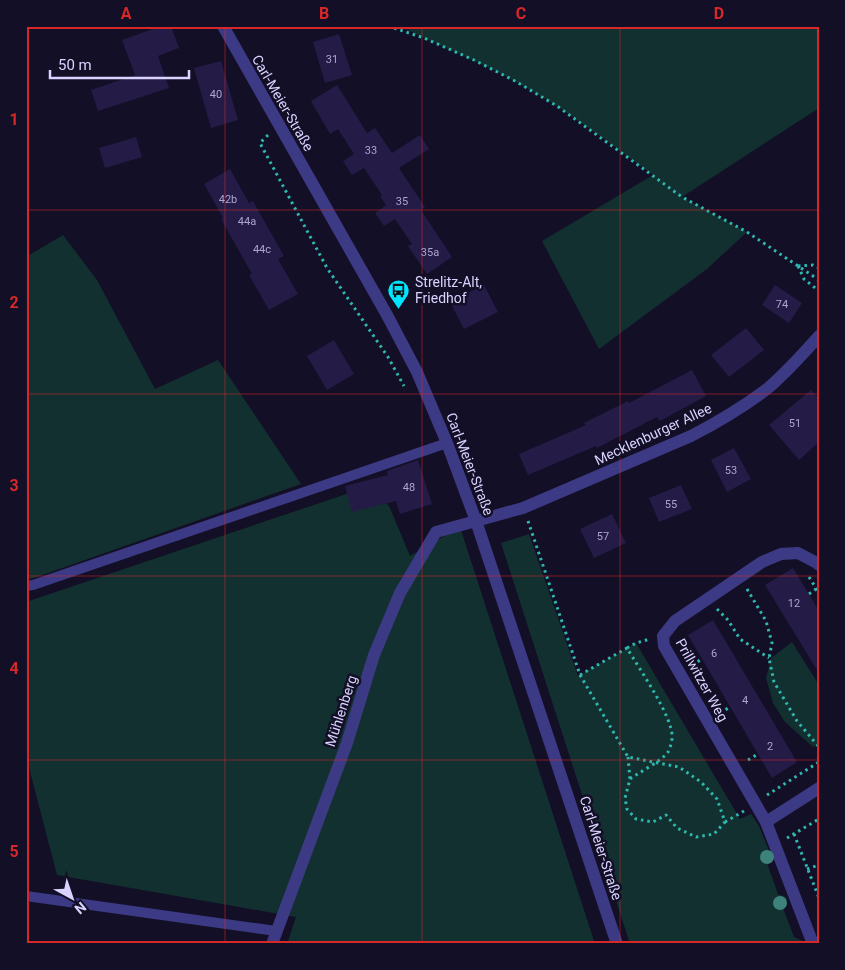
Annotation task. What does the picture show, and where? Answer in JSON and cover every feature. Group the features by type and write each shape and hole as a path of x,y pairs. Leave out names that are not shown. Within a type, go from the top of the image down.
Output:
{"street":[{"name":"Carl-Meier-Straße","path":"223,26 417,372 447,443 476,521 617,944"},
{"name":"Mecklenburger Allee","path":"476,521 523,508 691,436 716,423 768,388 802,356 819,336"},
{"name":"Mühlenberg","path":"274,938 347,742 374,655 400,592 436,532 476,521"},
{"name":"Prillwitzer Weg","path":"813,944 766,822 664,646 663,636 675,621 762,562 781,554 798,553 819,565"},
{"path":"766,822 819,788"}],"lane":[{"path":"26,586 447,443"},
{"path":"26,896 274,938"}],"path":[{"path":"388,26 424,38 515,81 557,106 682,197 747,232 819,280"},
{"path":"279,125 260,143 327,268 388,357 407,390"},
{"path":"798,266 813,265 819,268"},
{"path":"798,266 804,279 819,291"},
{"path":"532,534 580,675 628,757 630,779 625,798 627,810 636,820 653,822 666,816 677,828 696,837 714,834 725,822 717,799 701,782 679,767 628,757"},
{"path":"808,575 818,591 809,594"},
{"path":"743,582 766,621 772,643 769,658 774,682 797,722 819,747"},
{"path":"717,608 728,620 740,639 769,658"},
{"path":"580,675 627,648 669,720 672,737 668,753 630,779"},
{"path":"765,796 819,762"},
{"path":"775,844 819,818"},
{"path":"794,834 819,898"},
{"path":"807,869 819,865"}],"green space":[{"path":"400,26 819,26 819,108 682,197 747,232 707,269 599,349 542,241 653,175 585,125 532,91 486,66"},
{"path":"63,235 97,280 155,389 218,360 301,484 31,579 26,579 26,257"},
{"path":"373,485 390,508 410,556 460,527 595,944 287,944 296,917 57,875 26,756 26,602"},
{"path":"529,534 578,676 636,643 740,819 751,814 759,826 772,858 767,863 778,894 786,897 787,900 783,908 794,937 803,941 803,944 630,944 501,543"},
{"path":"792,642 819,685 819,743 813,747 785,722 773,703 766,678 771,658"}],"building":[{"path":"161,26 171,26 179,48 158,56 169,88 98,111 91,90 135,75 122,40"},
{"path":"339,34 352,75 325,83 313,42"},
{"path":"221,61 238,120 211,128 194,68"},
{"path":"337,85 367,133 375,128 392,153 420,135 429,149 399,168 425,207 421,210 452,257 427,274 408,246 412,244 395,219 384,226 375,213 386,205 380,196 382,195 364,168 352,175 343,161 354,154 338,129 330,134 311,101"},
{"path":"136,137 142,157 105,168 99,148"},
{"path":"230,169 249,203 253,201 284,256 278,259 298,294 269,310 249,275 252,274 204,184"},
{"path":"484,285 498,312 464,329 450,302"},
{"path":"775,285 802,303 789,323 762,305"},
{"path":"746,328 764,350 729,377 711,355"},
{"path":"334,340 354,374 327,390 307,356"},
{"path":"692,370 706,396 660,421 657,417 597,448 596,446 528,475 519,454 586,425 584,423 628,401 629,403"},
{"path":"811,390 819,399 819,442 799,460 769,425"},
{"path":"734,448 751,479 727,492 711,460"},
{"path":"418,460 432,504 400,514 396,501 352,512 345,486 388,475 387,471"},
{"path":"681,485 692,509 659,522 649,498"},
{"path":"612,514 626,543 594,558 580,529"},
{"path":"793,568 819,611 819,673 765,585"},
{"path":"713,620 797,762 772,778 688,635"}],"place":[{"name":"Strelitz-Alt, Friedhof","path":"399,309"}]}
